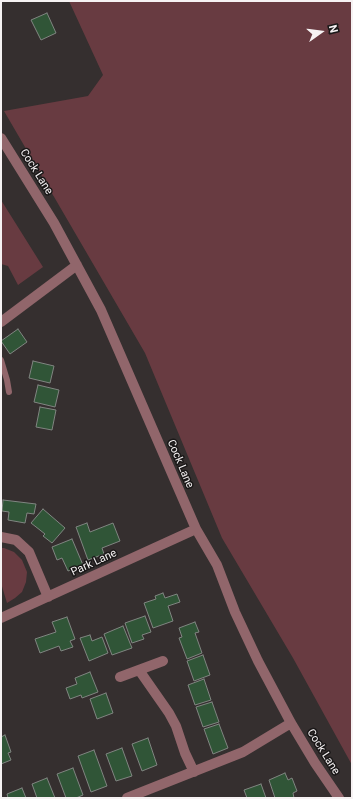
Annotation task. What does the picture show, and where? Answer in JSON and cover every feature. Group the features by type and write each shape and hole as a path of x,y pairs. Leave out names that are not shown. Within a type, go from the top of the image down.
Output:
{"street":[{"name":"Cock Lane","path":"1,138 54,223 101,310 196,529 217,565 235,612 258,661 291,723 315,763 339,798"},
{"path":"1,322 77,264"},
{"name":"Park Lane","path":"1,618 196,529"},
{"path":"1,537 16,540 29,552 48,597"},
{"path":"120,677 163,661"},
{"path":"139,670 176,726 185,753 194,772"},
{"path":"127,798 243,752 291,723"}],"lane":[{"path":"1,360 8,380 9,392"}],"shaded area":[{"path":"69,1 352,1 352,765 293,658 222,538 145,353 4,111 88,96 103,75"},
{"path":"1,200 43,267 18,285 8,266 1,264"},
{"path":"1,548 14,552 22,560 27,572 26,582 22,592 7,603 1,583"}],"building":[{"path":"47,13 56,33 41,40 31,20"},
{"path":"18,329 27,342 10,354 1,341"},
{"path":"33,361 54,366 50,383 29,378"},
{"path":"38,385 59,390 55,407 34,402"},
{"path":"40,407 56,410 52,430 36,427"},
{"path":"3,500 36,504 34,514 27,513 25,523 8,520 9,512 2,511"},
{"path":"43,509 65,528 52,543 43,536 45,534 31,523"},
{"path":"87,523 90,532 113,523 120,541 102,548 104,554 88,560 76,527"},
{"path":"72,539 83,565 68,571 62,558 57,560 52,547"},
{"path":"163,593 165,598 177,594 180,602 168,606 173,621 153,628 144,603 156,599 155,596"},
{"path":"145,616 151,632 142,635 144,639 132,643 125,623"},
{"path":"67,617 75,639 70,641 73,647 61,651 59,646 40,653 35,639 56,632 52,622"},
{"path":"195,622 199,632 195,633 202,653 187,659 179,638 182,637 179,628"},
{"path":"123,626 132,648 112,655 104,634"},
{"path":"90,635 92,641 102,637 108,653 89,661 80,638"},
{"path":"203,655 210,675 194,681 187,661"},
{"path":"90,672 98,692 82,698 81,695 70,699 66,688 77,684 75,678"},
{"path":"204,679 211,700 195,705 188,685"},
{"path":"106,693 113,713 97,719 90,699"},
{"path":"212,702 219,722 203,727 196,707"},
{"path":"219,724 228,748 213,754 204,729"},
{"path":"5,735 11,752 8,753 11,760 1,764 1,737"},
{"path":"148,738 157,765 142,771 132,744"},
{"path":"122,748 132,776 116,781 106,754"},
{"path":"94,750 107,786 91,792 78,756"},
{"path":"73,768 83,795 76,798 66,798 57,774"},
{"path":"285,773 288,780 292,778 297,791 293,793 294,798 275,798 269,780"},
{"path":"47,778 55,798 37,798 32,784"},
{"path":"261,784 266,798 247,798 244,790"},
{"path":"22,788 26,798 8,798 7,794"}]}
